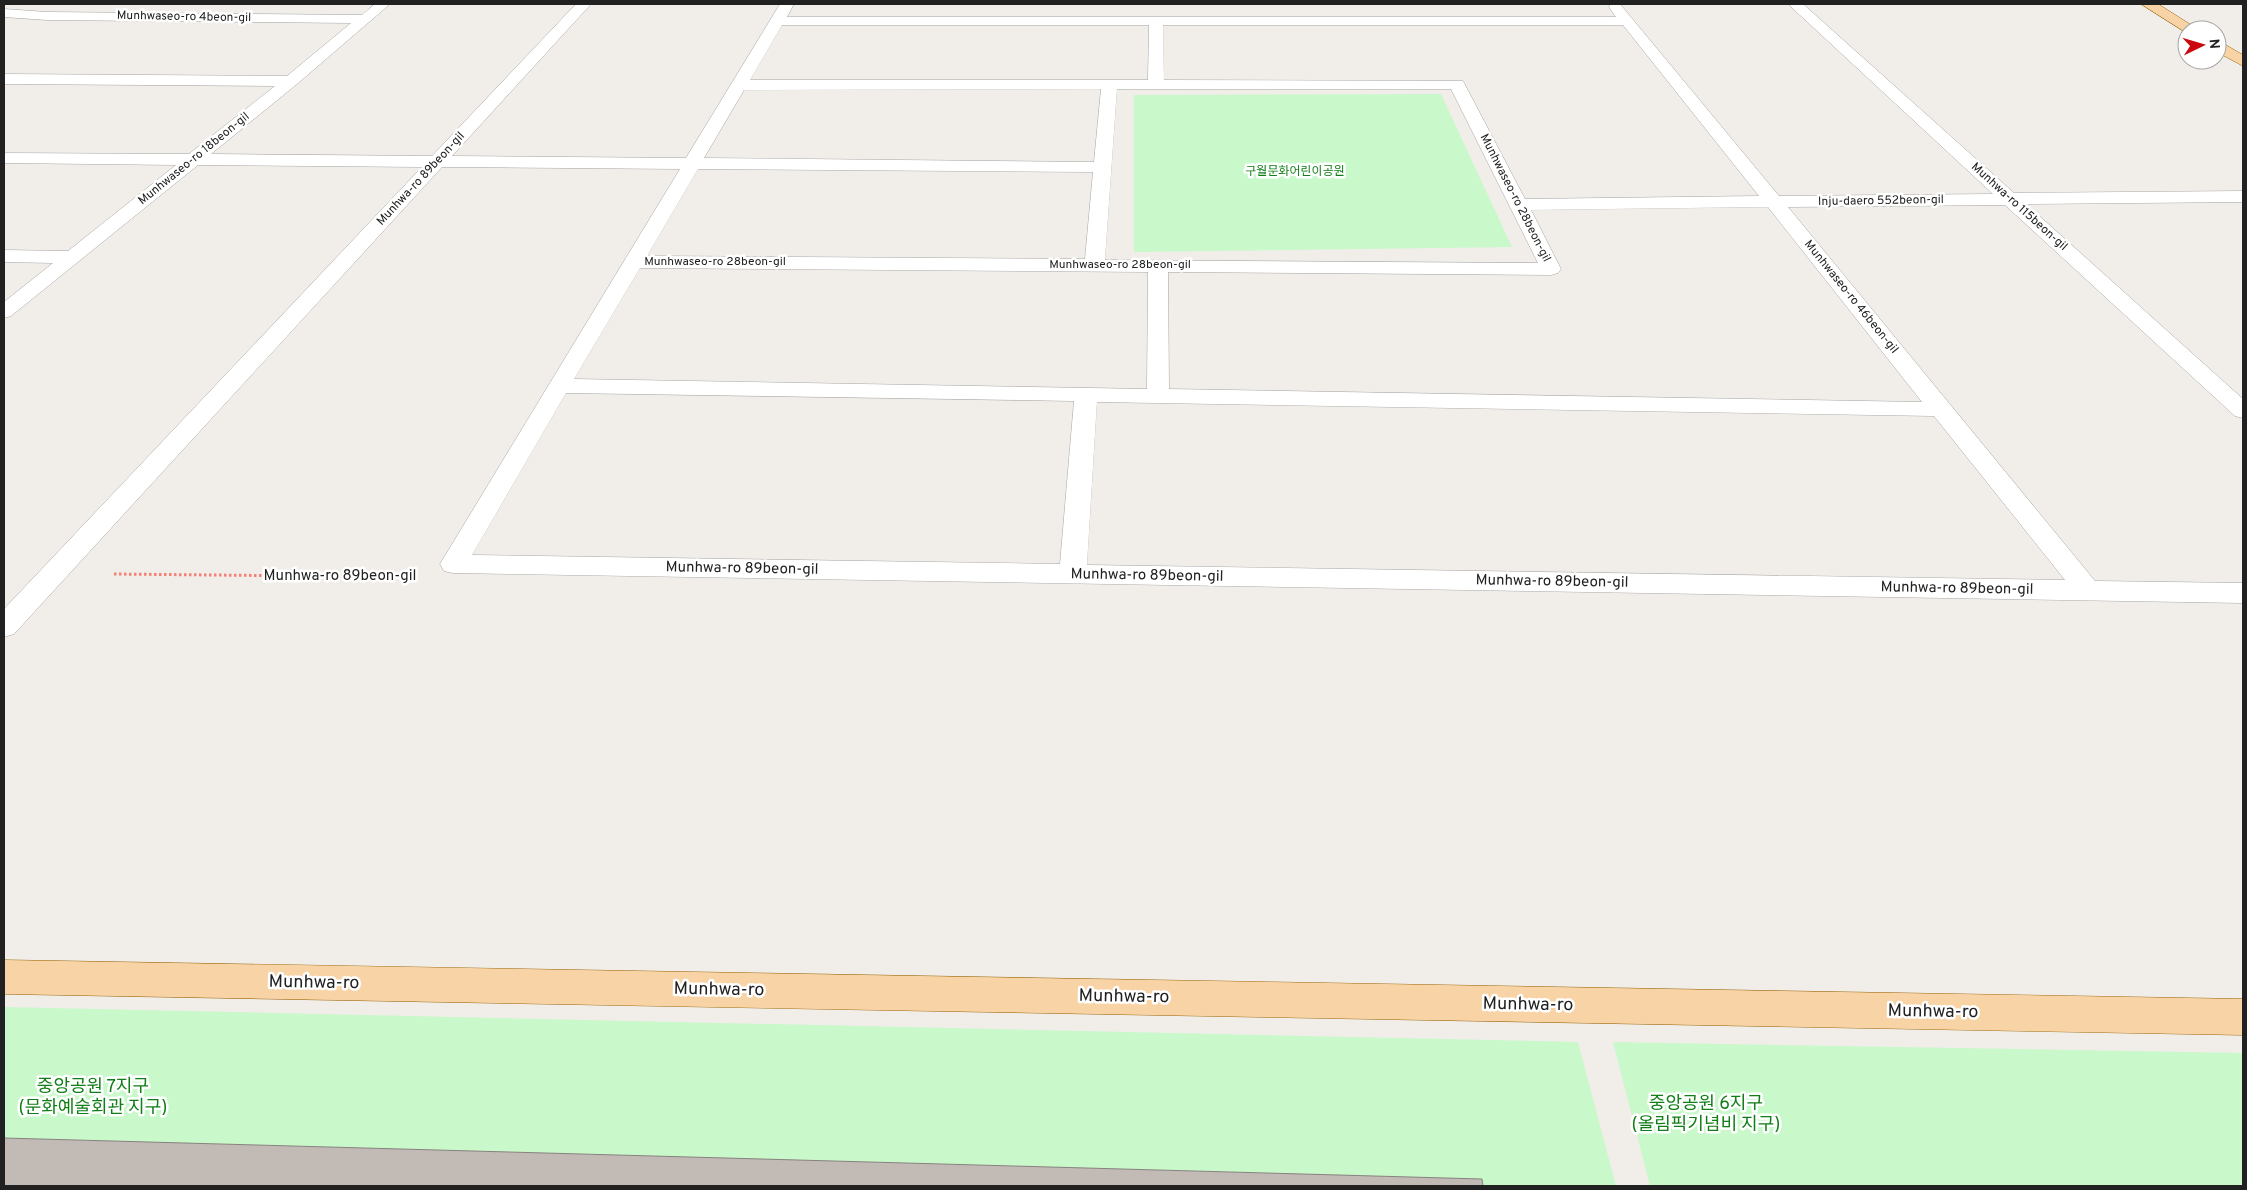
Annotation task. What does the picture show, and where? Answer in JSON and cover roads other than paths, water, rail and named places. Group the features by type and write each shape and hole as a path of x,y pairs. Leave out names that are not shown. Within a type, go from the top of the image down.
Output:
{"main road":[{"path":"2148,4 2177,21"},
{"path":"2227,51 2243,61"},
{"name":"Munhwa-ro","path":"4,977 2243,1017"}],"street":[{"name":"Munhwaseo-ro 18beon-gil","path":"4,312 292,81 383,4"},
{"name":"Munhwa-ro 89beon-gil","path":"4,627 584,4"},
{"path":"1112,21 1113,4"},
{"name":"Munhwaseo-ro 46beon-gil","path":"1613,4 2088,591"},
{"name":"Munhwa-ro 115beon-gil","path":"1796,4 2243,411"},
{"name":"Munhwaseo-ro 28beon-gil","path":"453,564 782,12 1112,21 1627,21"},
{"name":"Munhwaseo-ro 4beon-gil","path":"4,13 47,16 365,20"},
{"path":"1156,21 1156,85"},
{"path":"4,78 292,81"},
{"name":"Munhwaseo-ro 28beon-gil","path":"633,262 1551,269 1457,84 738,85"},
{"path":"1095,265 1109,85"},
{"path":"4,158 1102,167"},
{"name":"Inju-daero 552beon-gil","path":"1518,205 2243,196"},
{"path":"4,256 71,257"},
{"path":"1158,266 1158,396"},
{"path":"559,386 1941,409"},
{"path":"1073,574 1086,395"},
{"name":"Munhwa-ro 89beon-gil","path":"453,564 2243,593"}],"park label":[{"name":"구월문화어린이공원","path":"1295,172"},
{"name":"중앙공원 7지구 (문화예술회관 지구)","path":"93,1097"},
{"name":"중앙공원 6지구 (올림픽기념비 지구)","path":"1706,1114"}]}
